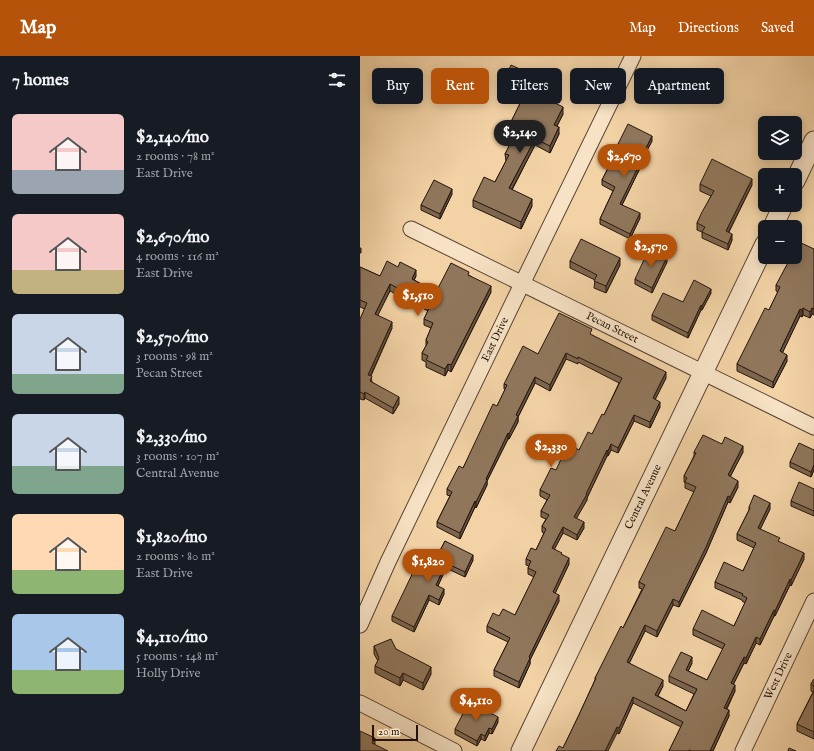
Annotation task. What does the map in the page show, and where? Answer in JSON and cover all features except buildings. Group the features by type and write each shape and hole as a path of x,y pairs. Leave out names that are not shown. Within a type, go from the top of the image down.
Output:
{"street":[{"name":"East Drive","path":"360,625 388,562 633,56"},
{"path":"801,168 814,141"},
{"name":"Pecan Street","path":"411,229 814,427"},
{"name":"Central Avenue","path":"521,751 758,259"},
{"name":"West Drive","path":"743,751 814,601"},
{"path":"360,703 454,751"}]}
